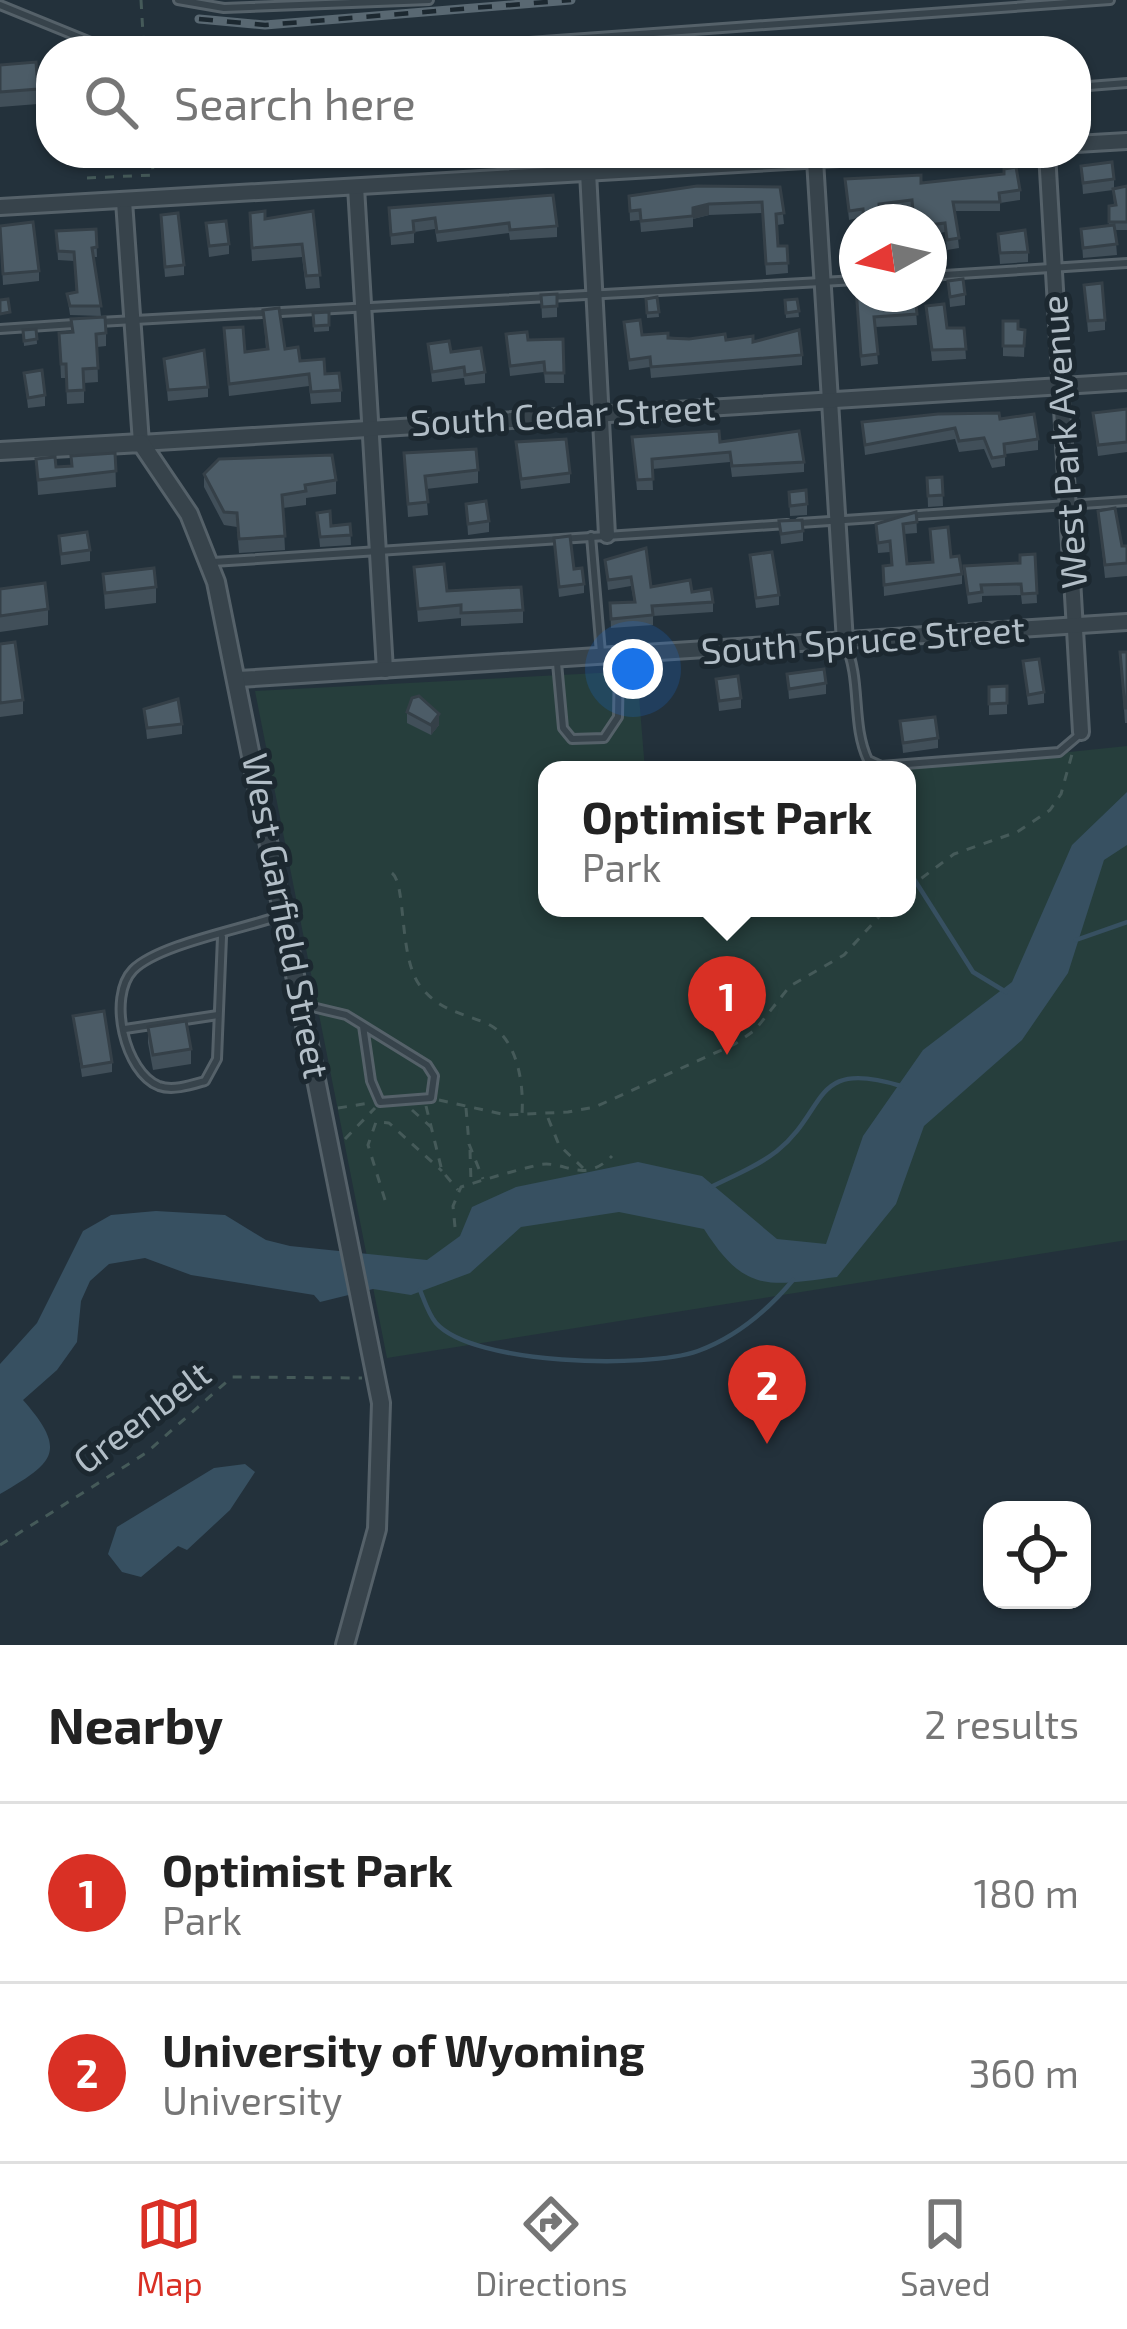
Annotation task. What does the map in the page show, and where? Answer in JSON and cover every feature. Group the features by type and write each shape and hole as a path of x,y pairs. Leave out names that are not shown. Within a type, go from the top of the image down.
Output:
{"street":[{"path":"1091,143 1127,141"},
{"path":"0,207 664,168"},
{"path":"815,168 845,642"},
{"name":"West Park Avenue","path":"1048,168 1081,732"},
{"path":"588,172 602,414 599,535"},
{"path":"356,187 385,670"},
{"name":"West Garfield Street","path":"124,201 141,443 188,514 209,562 239,679 381,1403 381,1487 372,1552 345,1645"},
{"name":"South Cedar Street","path":"0,451 1127,382"},
{"name":"South Spruce Street","path":"239,679 1127,622"}],"lane":[{"path":"178,0 224,8 429,0"},
{"path":"612,36 1110,0"},
{"path":"0,5 76,36"},
{"path":"1091,86 1127,83"},
{"path":"947,275 1127,263"},
{"path":"0,329 839,281"},
{"path":"209,562 1127,501"},
{"path":"599,535 601,656"},
{"path":"845,642 854,663 861,746 870,761"},
{"path":"556,659 563,728 572,739 588,740 604,738 618,717 619,655"},
{"path":"916,763 1059,752 1081,732"},
{"path":"222,937 217,1059 205,1081 164,1088 144,1078 128,1049 121,1008 127,976 147,957 286,914"},
{"path":"304,1005 327,1008 363,1026 427,1065 434,1076 428,1098 380,1102 371,1081 363,1026"},
{"path":"124,1029 218,1016"}],"path":[{"path":"141,0 143,36"},
{"path":"87,178 154,175 153,168"},
{"path":"392,873 400,884 402,940 418,985 438,1005 490,1024 499,1035 521,1072 522,1116"},
{"path":"916,883 923,878"},
{"path":"442,1171 428,1098 522,1116 595,1107 736,1044 755,1030 790,986 844,955 879,917"},
{"path":"406,1100 417,1119 433,1128"},
{"path":"332,1151 380,1102"},
{"path":"466,1106 471,1184"},
{"path":"547,1116 559,1145 584,1169"},
{"path":"368,1119 389,1123 458,1190 454,1227"},
{"path":"376,1123 368,1144 385,1200"},
{"path":"470,1149 484,1181"},
{"path":"458,1190 552,1163 567,1172 603,1165 612,1156"},
{"name":"Greenbelt","path":"0,1545 146,1453 232,1377 273,1373 342,1381 363,1378 359,1360"}],"green space":[{"path":"637,671 644,761 538,761 538,917 916,917 916,768 1127,746 1127,1240 387,1358 255,691"}],"water":[{"path":"1127,792 1127,845 1104,860 1068,973 1022,1040 924,1126 896,1204 837,1277 760,1280 732,1265 704,1229 619,1212 521,1227 470,1273 411,1295 373,1289 320,1302 314,1295 191,1275 145,1258 109,1264 90,1281 81,1301 77,1342 57,1370 23,1400 46,1432 49,1455 32,1474 0,1494 0,1364 37,1323 83,1231 111,1215 156,1211 225,1215 266,1240 290,1246 427,1260 460,1236 472,1207 516,1187 638,1162 702,1176 777,1239 826,1244 863,1136 923,1050 1012,982 1072,845"},
{"path":"245,1464 255,1472 230,1510 187,1550 178,1546 141,1577 122,1572 108,1554 117,1527 214,1468"}],"building":[{"path":"36,62 36,89 0,92 0,65"},
{"path":"1112,162 1114,179 1083,183 1081,168"},
{"path":"1016,168 1020,190 999,193 1000,202 953,202 959,238 947,240 947,204 912,204 912,200 848,204 845,179 921,175 921,183 1004,174 1004,169"},
{"path":"697,186 780,187 784,213 776,214 778,246 787,246 788,263 766,264 762,202 709,204 693,208 693,216 641,221 640,210 630,211 629,196"},
{"path":"1127,186 1127,222 1109,222 1109,206 1116,205 1113,189"},
{"path":"553,195 557,226 510,230 509,223 437,232 435,218 413,221 414,232 391,235 389,208"},
{"path":"265,211 265,219 313,211 320,275 306,276 302,244 252,248 250,213"},
{"path":"178,213 184,265 165,267 161,215"},
{"path":"226,221 229,244 209,246 206,223"},
{"path":"33,222 39,271 3,274 0,226"},
{"path":"1114,225 1117,244 1083,248 1081,229"},
{"path":"96,229 97,247 92,248 101,306 70,306 67,294 77,292 74,252 58,251 56,231"},
{"path":"1025,230 1028,252 1000,253 998,234"},
{"path":"963,279 965,294 950,297 948,281"},
{"path":"1102,283 1105,320 1088,321 1084,285"},
{"path":"557,294 557,306 542,307 541,295"},
{"path":"657,297 659,312 647,313 646,299"},
{"path":"8,299 10,312 0,314 0,300"},
{"path":"797,299 799,311 786,313 785,300"},
{"path":"279,308 285,349 298,347 300,361 324,359 325,374 339,373 341,390 311,392 309,374 229,384 224,328 243,327 245,352 268,349 263,310"},
{"path":"329,312 329,325 314,326 313,313"},
{"path":"858,312 917,312 874,317 878,354 861,356"},
{"path":"927,312 945,312 947,328 964,328 966,349 932,350"},
{"path":"105,317 106,333 96,334 98,368 83,369 84,390 67,391 59,333 73,332 71,319"},
{"path":"640,320 642,335 668,333 668,338 725,334 726,340 753,336 753,342 799,330 802,355 651,367 650,357 629,360 624,322"},
{"path":"1003,321 1018,321 1018,329 1025,330 1024,346 1003,346"},
{"path":"36,329 37,339 24,341 23,330"},
{"path":"527,332 528,340 563,339 564,373 545,373 544,362 510,366 506,334"},
{"path":"449,341 451,352 481,348 485,372 465,375 464,367 432,372 428,344"},
{"path":"204,350 208,387 168,390 164,359"},
{"path":"42,370 45,395 28,398 24,373"},
{"path":"1127,409 1127,442 1098,445 1093,413"},
{"path":"999,413 1000,419 1034,414 1038,439 1004,444 1005,456 992,458 984,438 959,441 955,428 865,445 862,422"},
{"path":"719,431 720,442 799,431 804,462 732,466 730,452 652,459 653,479 637,480 632,437"},
{"path":"566,439 570,473 521,479 516,442"},
{"path":"476,449 478,470 425,476 428,502 408,504 404,453"},
{"path":"115,453 116,471 38,480 36,459 55,457 56,467 72,466 71,456"},
{"path":"332,455 336,480 282,495 285,536 239,539 237,513 224,512 204,474 219,459"},
{"path":"942,477 943,495 928,496 927,478"},
{"path":"806,490 807,504 790,506 789,492"},
{"path":"486,501 489,521 468,524 466,504"},
{"path":"1115,508 1122,546 1127,546 1127,563 1105,565 1098,511"},
{"path":"330,511 331,526 350,524 351,535 320,537 317,513"},
{"path":"916,512 917,522 903,524 907,564 933,562 930,529 948,527 951,557 959,556 962,574 884,585 883,566 892,565 890,541 878,543 876,524"},
{"path":"802,520 803,531 781,534 779,521"},
{"path":"87,532 90,550 61,554 59,536"},
{"path":"570,536 574,569 582,568 584,584 559,587 554,538"},
{"path":"646,548 651,587 690,580 692,592 711,589 713,602 652,606 653,615 611,619 610,603 635,602 631,577 608,580 605,560"},
{"path":"772,552 779,595 756,598 750,555"},
{"path":"1035,554 1037,593 1022,594 1021,584 981,585 982,592 968,594 964,566 1020,563 1020,555"},
{"path":"444,564 447,591 521,587 523,610 461,613 461,605 418,609 414,567"},
{"path":"154,568 156,587 105,593 103,574"},
{"path":"45,583 48,609 0,616 0,589"},
{"path":"15,642 23,700 0,703 0,644"},
{"path":"1120,652 1127,652 1127,708 1125,708"},
{"path":"1039,659 1044,692 1028,695 1023,661"},
{"path":"824,669 826,683 789,689 787,674"},
{"path":"738,676 741,698 719,701 716,679"},
{"path":"1007,686 1007,703 989,704 989,687"},
{"path":"419,696 439,714 431,725 407,712 412,698"},
{"path":"178,699 182,724 147,728 144,709"},
{"path":"935,717 938,738 903,743 900,721"},
{"path":"104,1011 112,1062 82,1067 73,1016"},
{"path":"186,1021 191,1049 153,1055 148,1027"}],"waterway":[{"path":"916,882 973,972 1006,992"},
{"path":"1076,940 1127,922"},
{"path":"711,1187 777,1151 835,1083 851,1078 901,1086"},
{"path":"420,1290 436,1323 485,1348 562,1360 641,1360 698,1351 725,1338 762,1312 793,1280"}],"railway":[{"path":"199,19 265,25 571,0"}],"place":[{"name":"Optimist Park","path":"727,1055"},
{"name":"University of Wyoming","path":"767,1444"}]}
